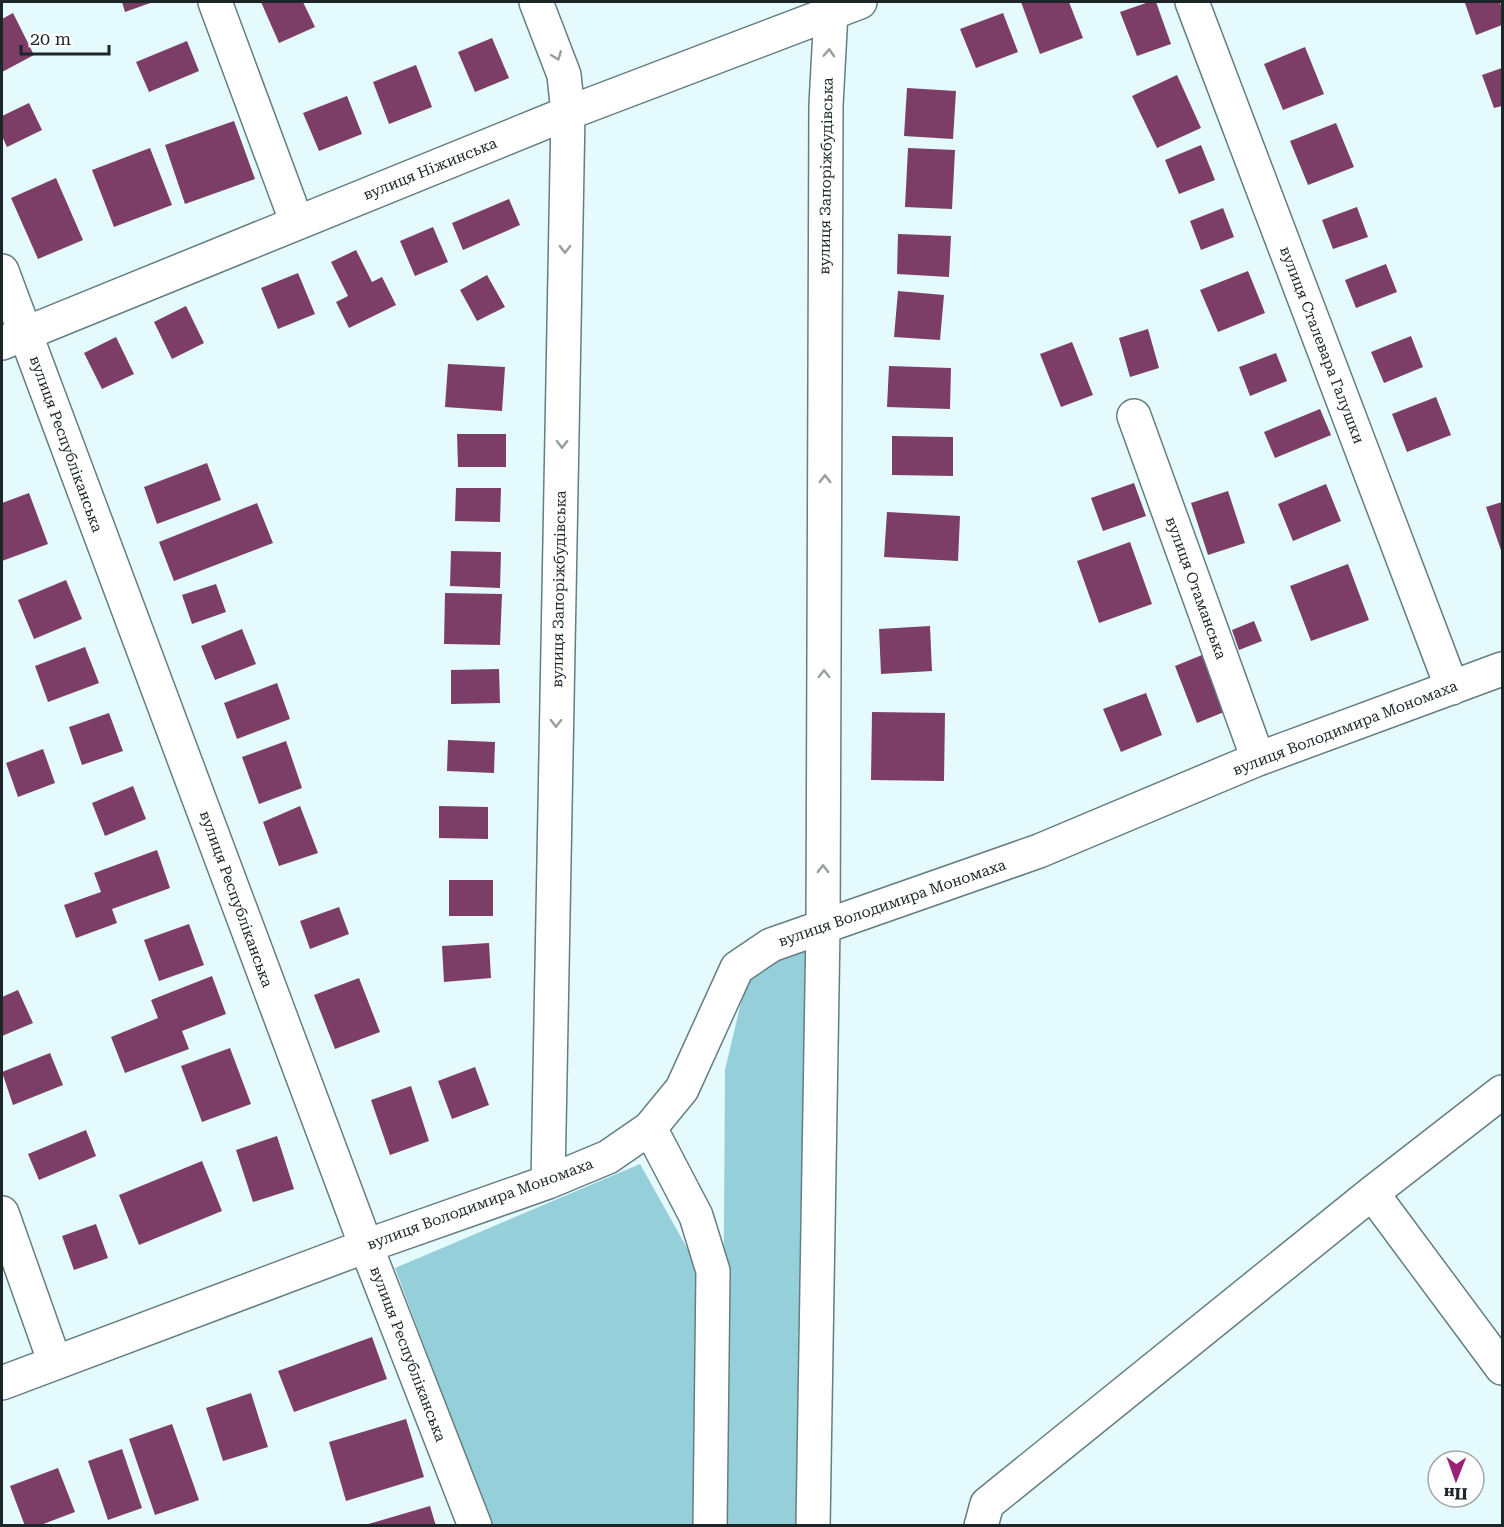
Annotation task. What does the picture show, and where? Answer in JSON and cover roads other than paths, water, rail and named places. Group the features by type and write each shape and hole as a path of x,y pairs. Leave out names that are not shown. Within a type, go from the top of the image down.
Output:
{"street":[{"path":"215,2 297,223"},
{"name":"вулиця Запоріжбудівська","path":"536,2 564,75 568,113 548,1182"},
{"name":"вулиця Сталевара Галушки","path":"1192,2 1452,688"},
{"name":"вулиця Ніжинська","path":"13,338 840,5"},
{"name":"вулиця Запоріжбудівська","path":"813,1526 823,928 826,105 840,5"},
{"name":"вулиця Республіканська","path":"2,271 13,338 475,1526"},
{"name":"вулиця Отаманська","path":"1134,416 1258,759"},
{"name":"вулиця Володимира Мономаха","path":"2,1383 366,1246 548,1182 608,1157 650,1128 682,1089 738,968 771,945 1040,851 1258,759 1503,669"},
{"path":"981,1526 987,1504 1372,1193 1503,1092"},
{"path":"650,1128 696,1216 713,1271 710,1526"},
{"path":"1372,1193 1503,1368"},
{"path":"2,1213 55,1363"}]}
